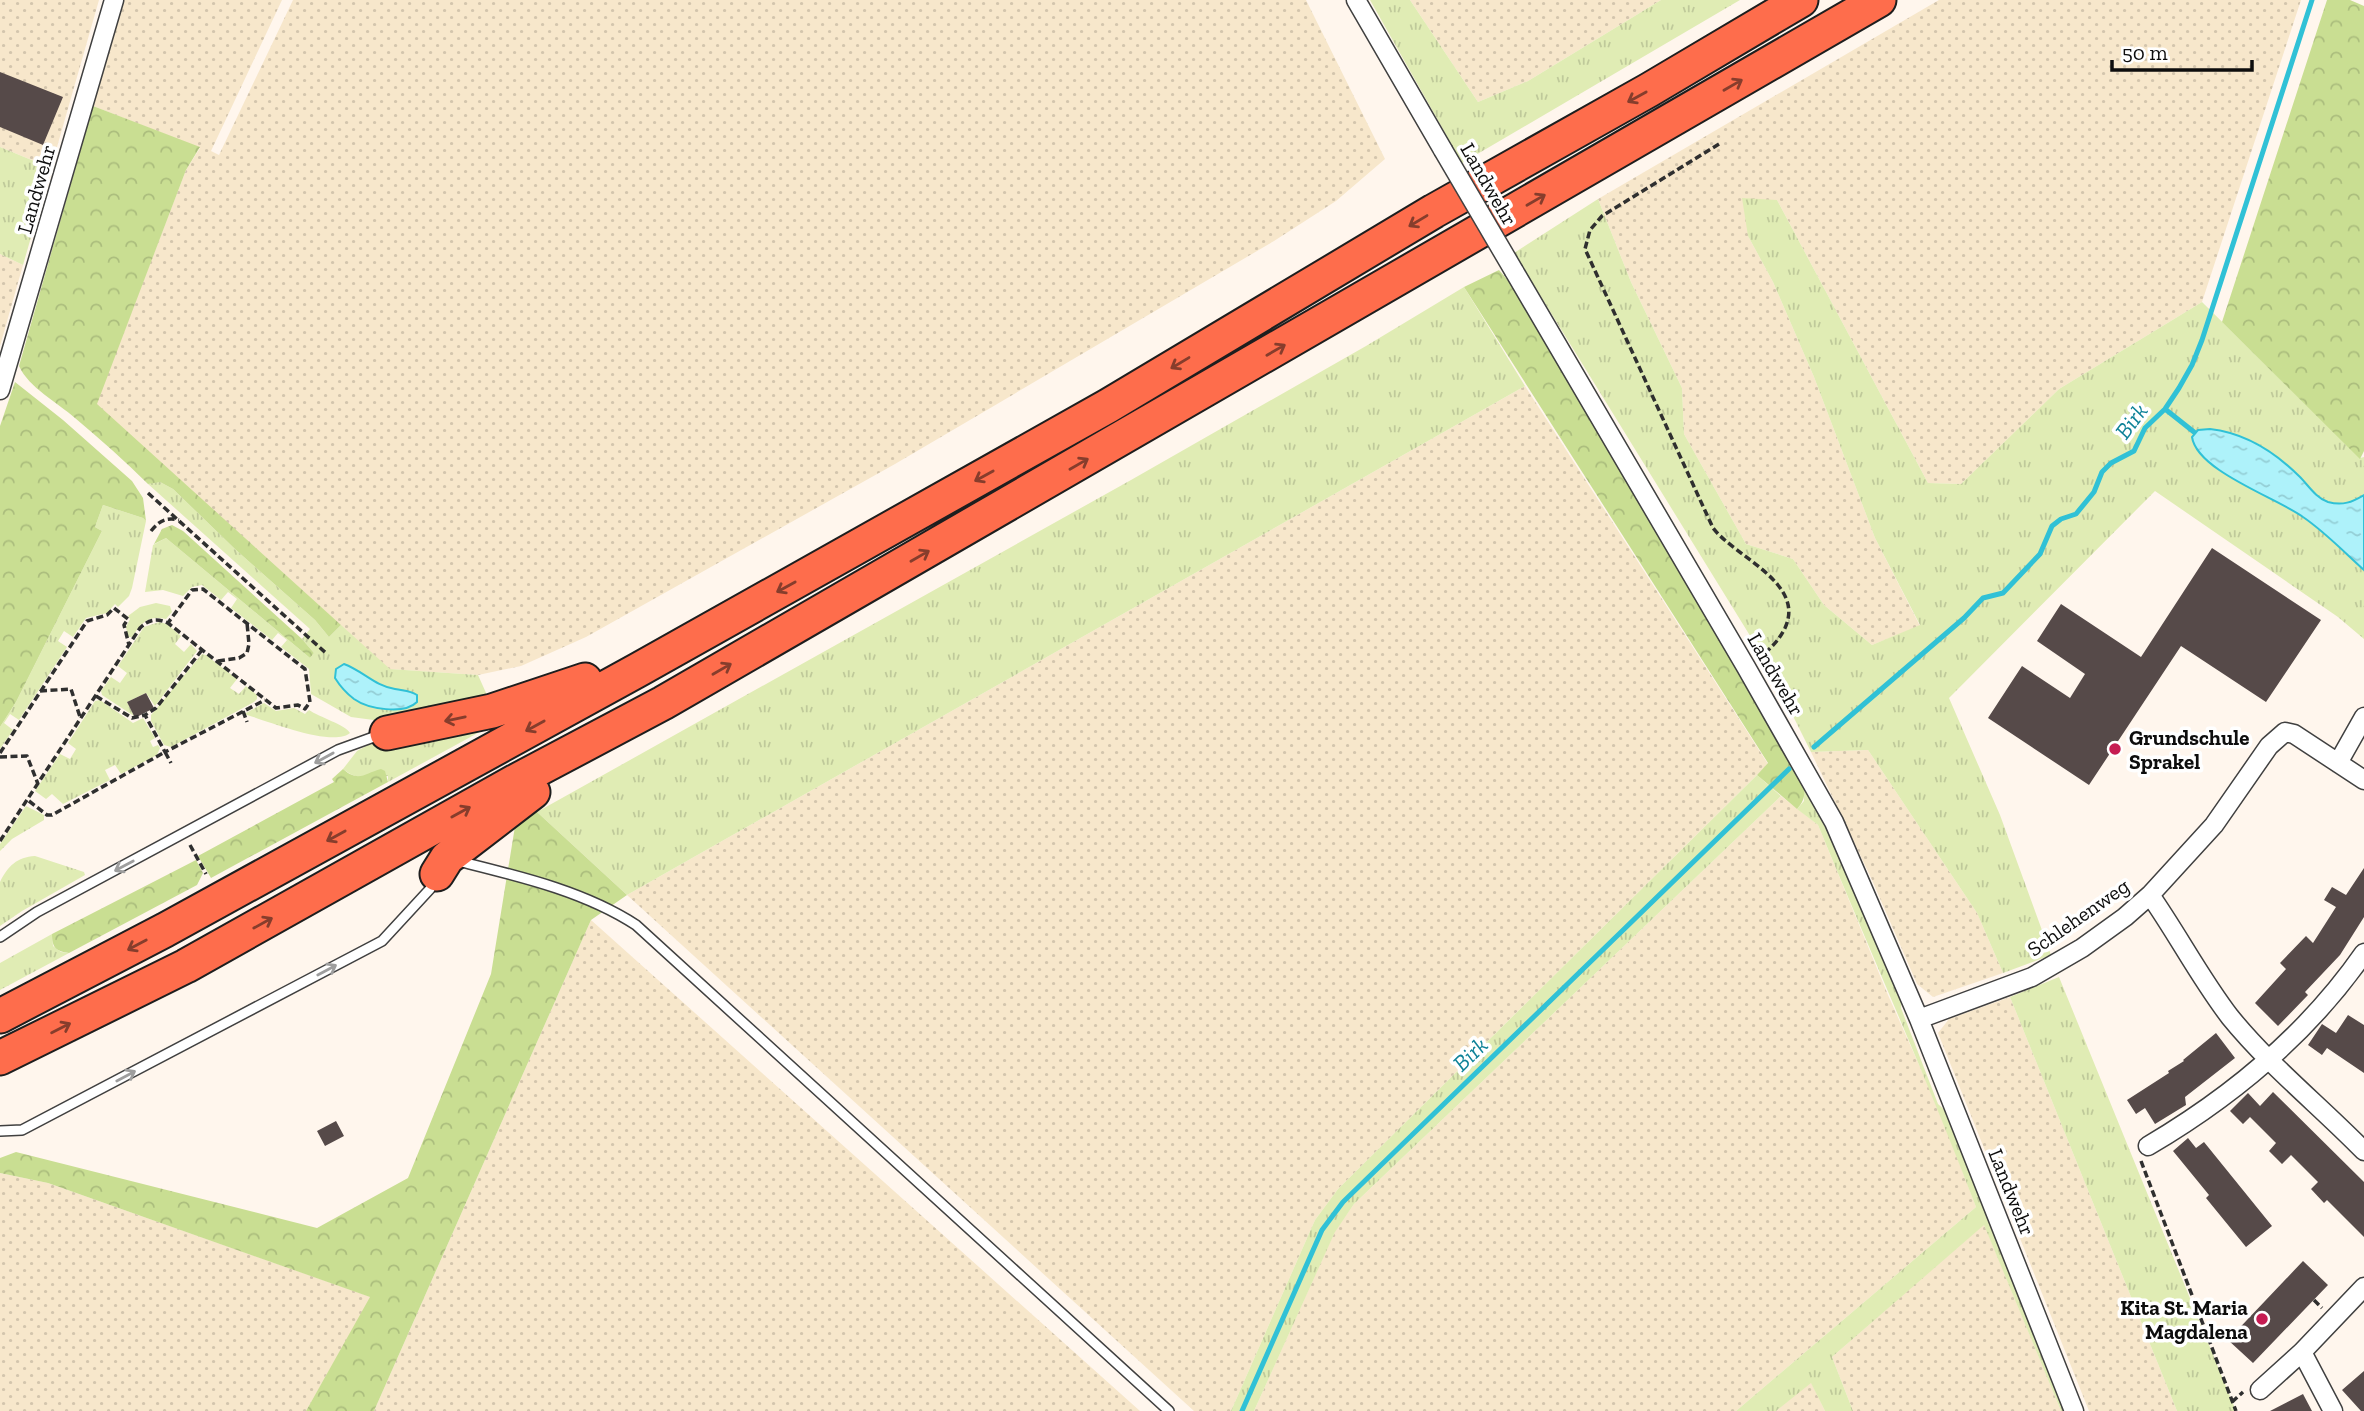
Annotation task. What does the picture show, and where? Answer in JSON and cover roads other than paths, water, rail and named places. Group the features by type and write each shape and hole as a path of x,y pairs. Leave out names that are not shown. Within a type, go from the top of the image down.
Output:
{"highway":[{"path":"0,1016 165,930 638,670 1108,406 1434,211 1649,90 1801,0"},
{"path":"0,1058 186,965 516,781 663,703 1879,0"},
{"path":"387,733 492,710 551,693 608,671 638,670"},
{"path":"442,866 504,812 663,703"}],"street":[{"name":"Landwehr","path":"0,390 114,0"},
{"name":"Landwehr","path":"1356,0 1834,822 1919,1019 2074,1411"},
{"path":"2338,763 2364,717"},
{"path":"2150,895 2214,825 2269,746 2285,732 2294,734 2364,780"},
{"name":"Schlehenweg","path":"1919,1019 2032,977 2082,948 2126,917 2150,895 2200,976 2234,1021 2270,1060 2364,1151"},
{"path":"2143,1149 2212,1107 2270,1060 2323,1006 2364,953"},
{"path":"2260,1390 2302,1352 2364,1287"},
{"path":"2302,1352 2333,1411"}],"lane":[{"path":"0,937 37,912 338,750 387,733"},
{"path":"0,1130 22,1130 382,941 430,889 442,866 509,874 591,901 636,925 1169,1411"}],"water":[{"path":"2210,429 2236,435 2259,445 2328,502 2347,503 2364,495 2364,570 2303,517 2240,483 2208,461 2197,449 2192,437 2198,430"},
{"path":"344,664 381,685 414,693 417,695 417,702 395,709 360,703 346,692 335,678 336,669"}],"waterway":[{"name":"Birk","path":"1814,747 1964,618 1983,598 2003,593 2040,554 2052,526 2061,519 2076,514 2094,492 2102,472 2111,463 2134,451 2145,428 2165,409 2192,365 2202,340 2312,0"},
{"path":"2165,409 2194,432"},
{"name":"Birk","path":"1242,1411 1322,1230 1343,1202 1789,769"}],"place":[{"name":"Grundschule Sprakel","path":"2115,749"},
{"name":"Kita St. Maria Magdalena","path":"2262,1319"}]}
